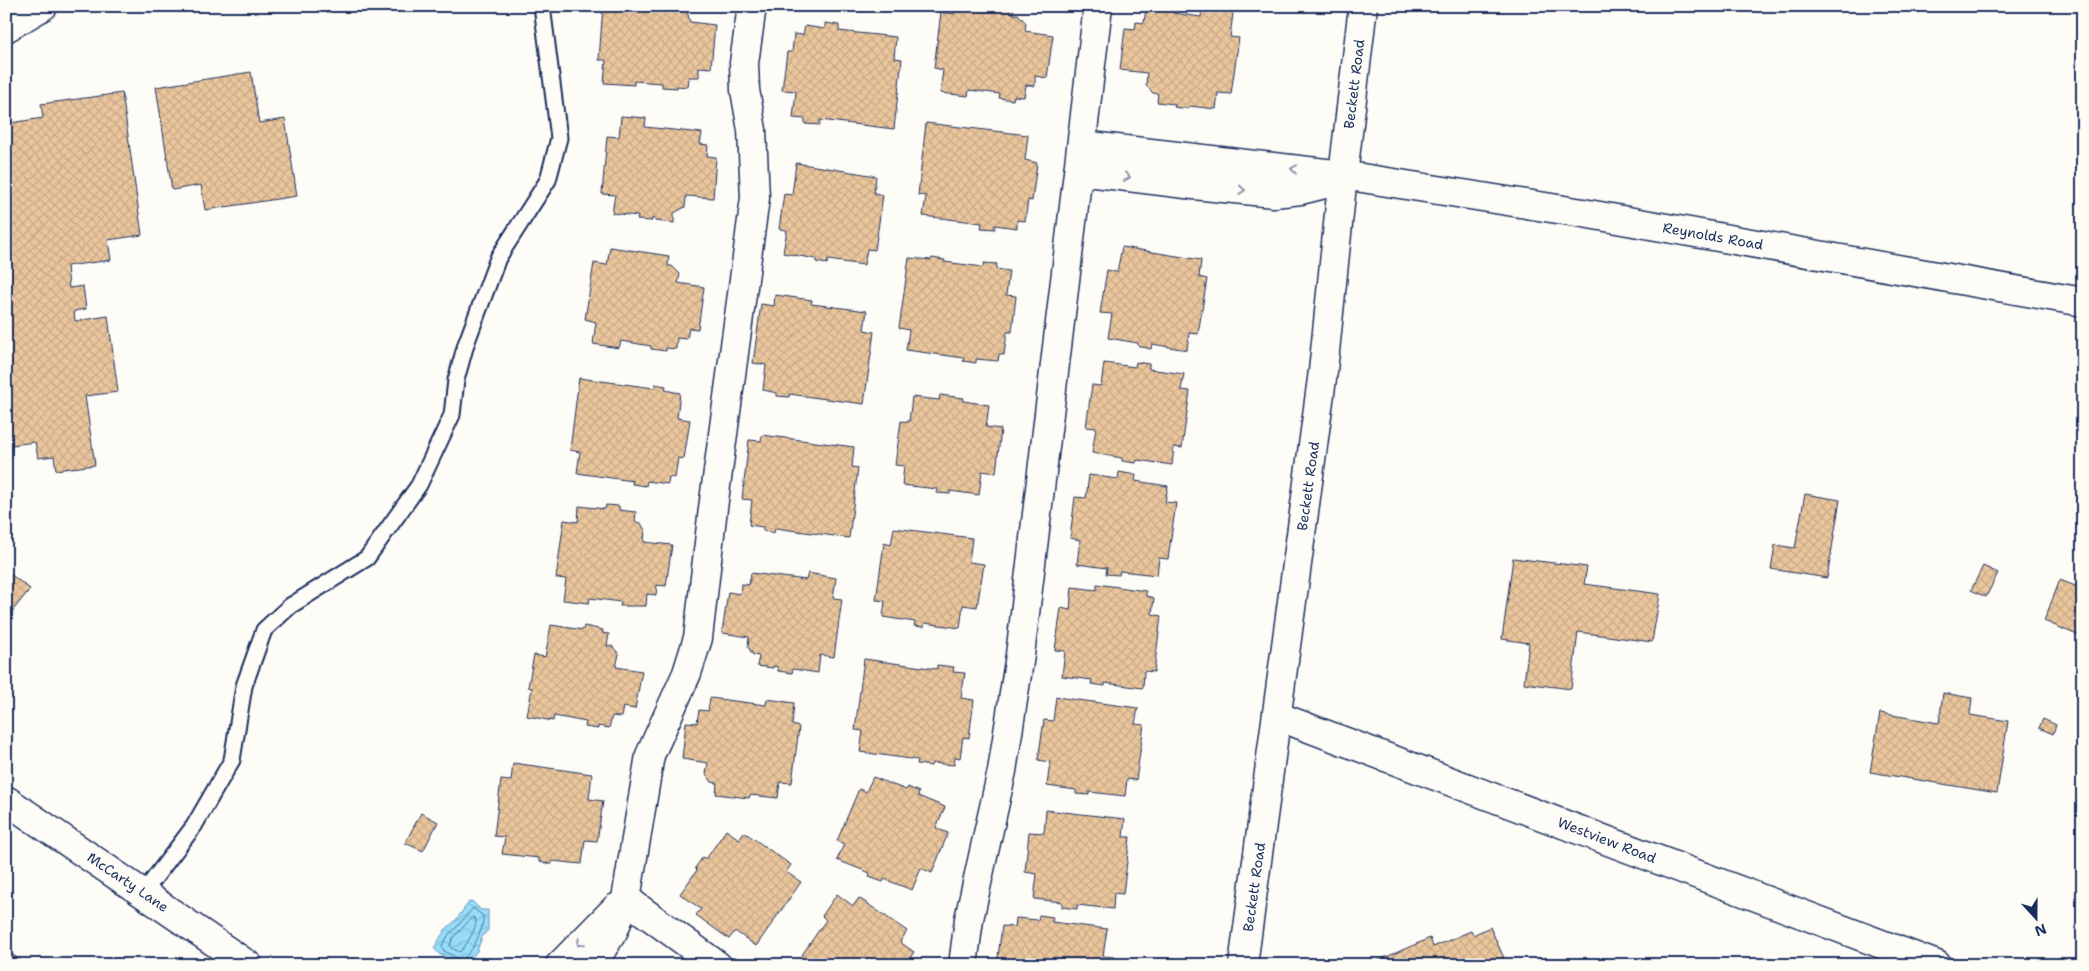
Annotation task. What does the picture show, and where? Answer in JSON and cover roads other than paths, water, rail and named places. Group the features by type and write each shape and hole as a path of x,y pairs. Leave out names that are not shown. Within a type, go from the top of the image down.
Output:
{"street":[{"path":"6,28 43,6"},
{"path":"592,965 614,930 626,899 650,755 687,673 698,638 713,508 755,198 752,130 744,90 744,63 752,6"},
{"path":"963,965 969,919 1000,780 1020,655 1098,6"},
{"name":"Beckett Road","path":"1243,965 1323,371 1363,6"},
{"name":"Reynolds Road","path":"1080,158 1343,175 1583,213 2083,302"},
{"name":"Westview Road","path":"1277,716 1937,965"},
{"name":"McCarty Lane","path":"6,800 144,892 248,965"},
{"path":"560,965 626,899"},
{"path":"626,899 717,965"}],"lane":[{"path":"144,892 194,826 232,760 244,686 264,630 290,606 366,558 419,485 452,415 456,380 466,344 498,258 548,180 559,138 542,6"}],"water":[{"path":"472,901 481,910 488,910 488,930 482,937 477,951 466,965 453,965 452,960 439,954 434,948 445,930 456,920 469,902"}]}
